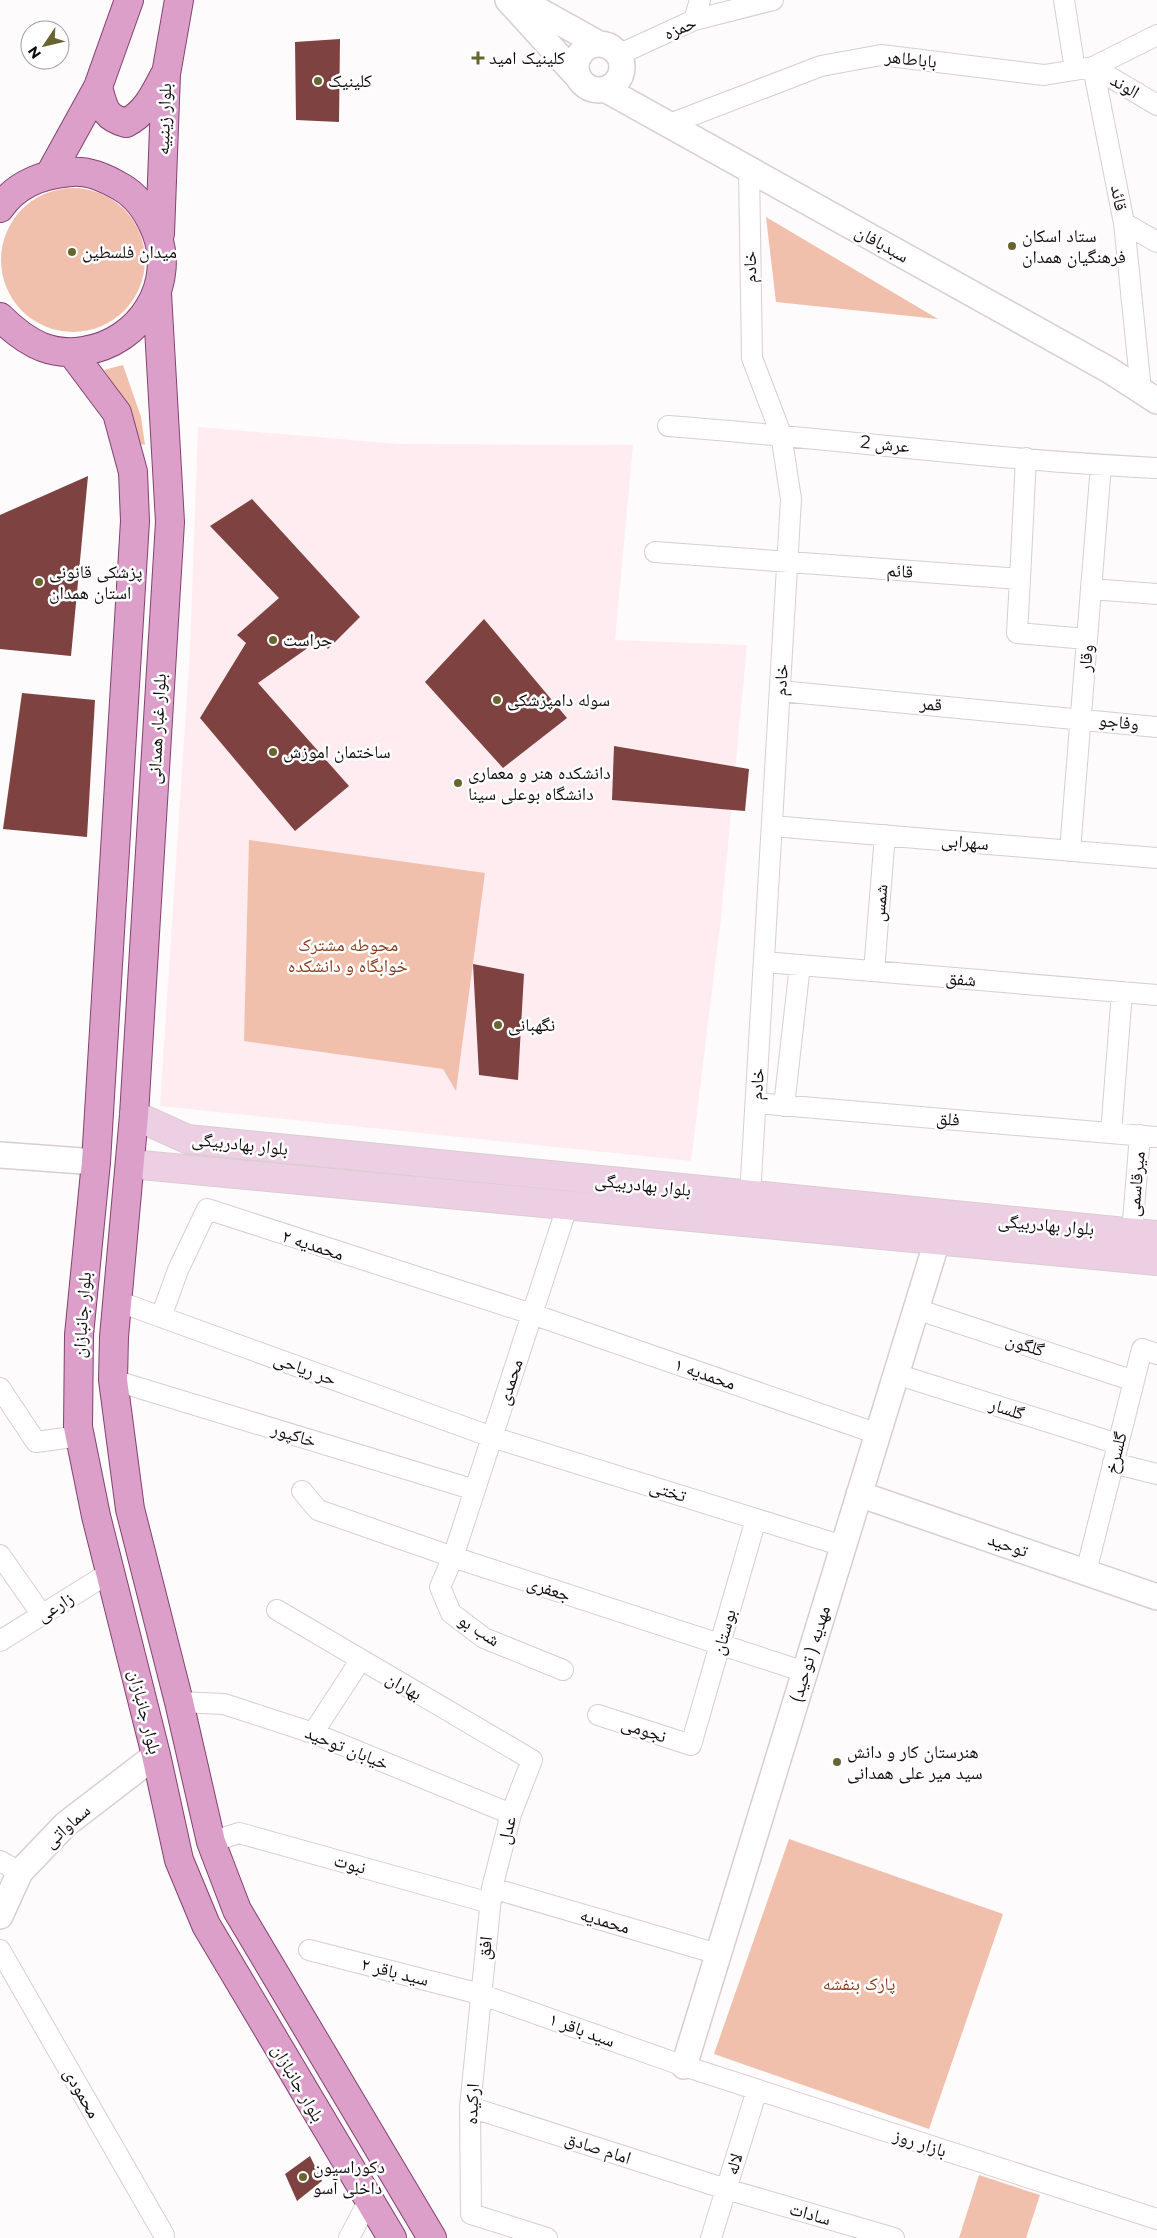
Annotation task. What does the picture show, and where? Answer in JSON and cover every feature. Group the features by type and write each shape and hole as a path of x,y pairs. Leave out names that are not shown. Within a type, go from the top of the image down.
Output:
{"main road":[{"path":"50,174 98,87 129,0"},
{"name":"بلوار زینبیه","path":"160,238 166,74 180,0"},
{"path":"98,87 105,109 112,119 126,123 137,117 146,107 166,74"},
{"path":"0,208 4,201 25,184 50,174 78,171 105,178 130,192 148,213 160,238 162,266 157,293 144,318 124,336 99,349 72,353 44,348 10,337 0,317"},
{"name":"بلوار غبار همدانی","path":"130,1164 170,522 157,293"},
{"name":"بلوار غبار همدانی","path":"72,353 117,413 133,472 135,521 98,1134"},
{"name":"بلوار بهادربیگی","path":"134,1115 187,1139 750,1196 1157,1262"},
{"name":"بلوار جانبازان","path":"98,1134 79,1335 78,1427 109,1574 156,1754 179,1860 206,1926 321,2123 392,2238"},
{"name":"بلوار بهادربیگی","path":"130,1164 567,1207 938,1228 1144,1234"},
{"name":"بلوار جانبازان","path":"130,1164 117,1301 113,1380 130,1509 179,1702 211,1842 237,1910 432,2238"},
{"path":"321,2123 352,2104"}],"street":[{"path":"508,0 586,86 598,90 605,89 616,81 620,76 621,62 609,50 520,0"},
{"path":"694,20 700,0"},
{"name":"حمزه","path":"609,50 694,20 773,0"},
{"name":"قائد","path":"1064,0 1084,68 1124,223 1149,395"},
{"name":"باباطاهر","path":"667,125 821,66 881,55 1044,75 1084,68 1157,35"},
{"path":"578,77 576,62 579,54 591,45 609,50"},
{"name":"الوند","path":"1084,68 1157,105"},
{"name":"سبدبافان","path":"605,89 1149,395"},
{"name":"خادم","path":"748,170 752,358 781,434 791,499 750,1196"},
{"path":"1124,223 1157,242"},
{"name":"عرش 2","path":"668,426 781,434 1101,465 1157,468"},
{"path":"1026,458 1017,633 1087,639"},
{"name":"وقار","path":"1070,851 1101,465"},
{"name":"قائم","path":"655,552 1020,579"},
{"path":"1091,589 1157,594"},
{"name":"قمر","path":"780,691 1081,718"},
{"name":"وفاجو","path":"1081,718 1157,727"},
{"name":"سهرابی","path":"772,826 1157,858"},
{"name":"شمس","path":"874,971 885,836"},
{"name":"شفق","path":"764,962 1157,995"},
{"path":"784,1106 800,965"},
{"path":"1111,1133 1122,992"},
{"name":"فلق","path":"756,1103 1148,1136"},
{"name":"میرقاسمی","path":"1144,1234 1148,1136"},
{"path":"0,1155 96,1162"},
{"name":"محمدی","path":"453,1557 567,1207"},
{"name":"محمدیه ۲","path":"161,1317 178,1270 207,1209 532,1314"},
{"name":"مهدیه ( توحید)","path":"684,2066 916,1309 938,1228"},
{"name":"حر ریاحی","path":"117,1301 492,1437"},
{"name":"گلگون","path":"916,1309 1134,1381"},
{"name":"محمدیه ۱","path":"532,1314 878,1434"},
{"name":"گلسرخ","path":"1086,1572 1142,1349 1157,1354"},
{"name":"گلسار","path":"896,1374 1118,1444"},
{"name":"خاکپور","path":"113,1380 474,1490"},
{"path":"0,1388 36,1442 80,1436"},
{"name":"تختی","path":"492,1437 844,1546"},
{"path":"1113,1463 1157,1474"},
{"name":"جعفری","path":"302,1491 318,1510 453,1557 805,1672"},
{"name":"توحید","path":"859,1494 1157,1597"},
{"name":"بوستان","path":"691,1745 756,1519"},
{"path":"0,1555 42,1615"},
{"name":"شب بو","path":"453,1557 440,1587 451,1613 484,1638 563,1670"},
{"name":"زارعی","path":"0,1641 109,1574"},
{"name":"بهاران","path":"277,1610 532,1760"},
{"path":"313,1733 360,1660"},
{"name":"خیابان توحید","path":"179,1702 224,1704 313,1733 511,1814"},
{"name":"نجومی","path":"598,1715 691,1745"},
{"name":"سماواتی","path":"0,1916 10,1866 156,1754"},
{"name":"عدل","path":"491,1895 511,1814 532,1760"},
{"name":"نبوت","path":"211,1842 239,1833 491,1895"},
{"name":"محمدیه","path":"491,1895 718,1954"},
{"name":"افق","path":"480,1994 491,1895"},
{"name":"محمودی","path":"0,1950 164,2235"},
{"name":"سید باقر ۲","path":"309,1950 480,1994"},
{"name":"سید باقر ۱","path":"480,1994 684,2066"},
{"name":"ارکیده","path":"480,1994 470,2106 471,2214 547,2238"},
{"name":"بازار روز","path":"684,2066 1157,2219"},
{"name":"لاله","path":"710,2238 757,2090"},
{"name":"امام صادق","path":"470,2106 726,2189"},
{"name":"سادات","path":"726,2189 894,2238"},
{"path":"349,2238 369,2200"}],"shaded area":[{"name":"دانشکده هنر و معماری دانشگاه بوعلی سینا","path":"198,427 399,444 633,445 615,640 747,645 721,918 691,1161 160,1106 190,649"}],"green space":[{"path":"73,188 100,194 113,200 124,209 133,220 139,233 145,260 139,287 133,300 124,311 113,320 100,326 73,332 46,326 33,320 22,311 13,300 7,287 1,260 7,233 13,220 22,209 33,200 46,194"},
{"path":"766,217 938,319 776,302"},
{"path":"123,365 141,417 145,445 140,444 125,400 104,370"},
{"name":"محوطه مشترک خوابگاه و دانشکده","path":"249,840 485,873 456,1091 443,1069 244,1041"},
{"name":"پارک بنفشه","path":"789,1839 1003,1914 929,2129 714,2054"},
{"path":"979,2175 1040,2195 1026,2238 959,2238"}],"building":[{"name":"کلینیک","path":"340,39 339,122 296,120 295,42"},
{"name":"پزشکی قانونی استان همدان","path":"88,476 71,656 0,649 0,515"},
{"path":"252,499 360,617 328,649 319,640 258,683 349,786 295,831 200,718 246,643 237,635 279,598 210,526"},
{"name":"سوله دامپزشکی","path":"484,619 567,718 503,768 425,682"},
{"path":"22,693 95,700 87,837 3,829"},
{"path":"614,746 749,769 745,811 612,800"},
{"name":"نگهبانی","path":"473,964 524,974 518,1080 479,1075"},
{"name":"دکوراسیون داخلی آسو","path":"310,2156 322,2181 297,2201 285,2174"}],"place":[{"name":"کلینیک امید","path":"478,58"},
{"name":"کلینیک","path":"318,81"},
{"name":"ستاد اسکان فرهنگیان همدان","path":"1012,246"},
{"name":"میدان فلسطین","path":"72,252"},
{"name":"پزشکی قانونی استان همدان","path":"39,582"},
{"name":"حراست","path":"273,640"},
{"name":"سوله دامپزشکی","path":"497,700"},
{"name":"ساختمان اموزش","path":"273,752"},
{"name":"دانشکده هنر و معماری دانشگاه بوعلی سینا","path":"458,783"},
{"name":"نگهبانی","path":"498,1025"},
{"name":"هنرستان کار و دانش سید میر علی همدانی","path":"837,1762"},
{"name":"دکوراسیون داخلی آسو","path":"303,2177"}]}
